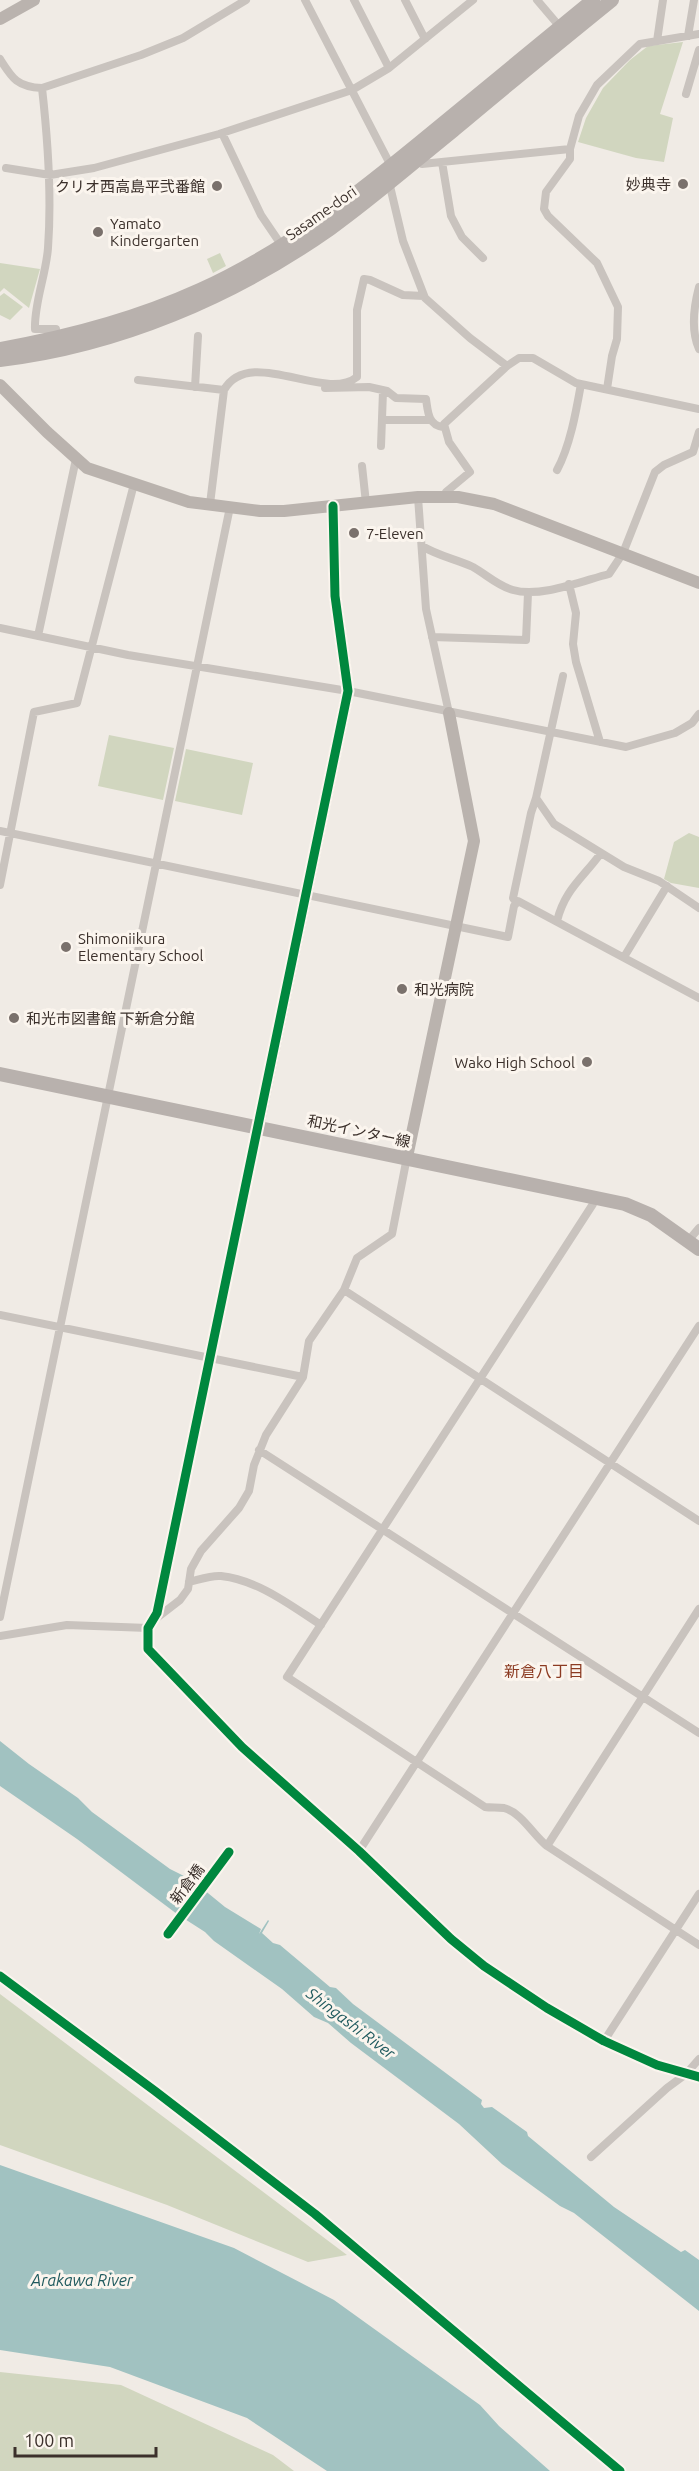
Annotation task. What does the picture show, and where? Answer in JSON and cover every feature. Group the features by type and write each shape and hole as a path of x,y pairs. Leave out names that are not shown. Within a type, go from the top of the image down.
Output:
{"main road":[{"name":"Sasame-dori","path":"0,349 57,338 116,322 167,304 231,274 282,246 349,200 593,0"},
{"name":"Sasame-dori","path":"0,360 101,339 205,300 303,247 355,210 418,160 612,0"},
{"name":"和光インター線","path":"0,1074 595,1196 644,1211 693,1245"}],"street":[{"path":"0,19 34,0"},
{"path":"0,58 14,80 29,87 42,88 141,55 183,38 246,0"},
{"path":"305,0 391,166"},
{"path":"354,0 389,68"},
{"path":"405,0 425,39"},
{"path":"6,168 50,175 94,168 222,133 352,90 389,68 473,0"},
{"path":"537,0 560,27"},
{"path":"657,41 663,0"},
{"path":"688,36 694,0"},
{"path":"607,389 617,339 618,307 597,263 544,209 546,192 570,159 570,149 579,116 597,85 640,44 699,34"},
{"path":"686,94 699,50"},
{"path":"42,88 50,175 48,248 45,275 34,321 35,329 56,329 57,338"},
{"path":"222,133 261,215 282,246"},
{"path":"418,160 422,164 570,149"},
{"path":"442,162 451,216 462,237 483,258"},
{"path":"389,182 403,241 424,296 470,338 507,366"},
{"path":"210,504 224,390 227,385 253,371 326,383 352,381 357,377 357,310 364,279 402,295 424,296"},
{"path":"699,287 695,308 695,339 699,349"},
{"path":"195,387 198,336"},
{"path":"446,496 446,492 470,472 449,442 443,428 444,424 507,366 519,358 533,358 581,384 699,409"},
{"path":"138,380 224,390"},
{"path":"299,380 326,388 369,387 396,398 426,399 431,420 438,427 443,428"},
{"path":"557,470 568,451 569,433 581,384"},
{"path":"0,385 76,459 97,473 173,498 230,507 284,511 446,496 494,504 699,583"},
{"path":"381,446 383,391"},
{"path":"382,420 431,420"},
{"path":"422,546 434,554 473,567 511,590 528,593 609,574 623,553 655,472 664,465 693,452 699,432"},
{"path":"38,636 76,459"},
{"path":"362,466 366,503"},
{"path":"0,885 34,712 77,703 134,484"},
{"path":"153,1620 180,1600 188,1588 191,1569 201,1551 239,1508 249,1491 259,1450 266,1435 303,1377 309,1341 344,1290 357,1258 392,1234 474,841 426,609 418,497"},
{"path":"333,506 335,596 348,691 157,1613 148,1628 148,1649 243,1747 359,1851 451,1939 484,1966 554,2013 604,2041 657,2065 699,2077"},
{"path":"0,1617 62,1327 155,863 230,507"},
{"path":"569,584 576,613 573,651 600,742"},
{"path":"432,638 526,640 528,593"},
{"path":"0,628 348,691 626,747 675,732 692,723 699,714"},
{"path":"0,831 508,937 516,902 513,898 563,676"},
{"path":"536,798 554,824 624,867 667,886 699,908"},
{"path":"557,921 560,907 576,880 601,853"},
{"path":"624,957 667,886"},
{"path":"516,902 521,902 699,998"},
{"path":"595,1196 593,1204 287,1677 485,1807 506,1808 520,1818 547,1846 699,1945"},
{"path":"693,1245 699,1228"},
{"path":"344,1290 699,1521"},
{"path":"0,1314 303,1377"},
{"path":"359,1851 699,1326"},
{"path":"259,1450 699,1733"},
{"path":"189,1582 219,1576 244,1583 270,1592 321,1624"},
{"path":"547,1846 699,1609"},
{"path":"0,1636 67,1625 148,1628"},
{"path":"604,2041 699,1894"},
{"path":"591,2157 667,2088 686,2074 699,2059"}],"green space":[{"path":"683,42 660,114 673,118 664,162 636,158 578,142 586,118 603,88 630,60 648,46"},
{"path":"220,253 226,266 213,273 207,259"},
{"path":"0,263 40,269 29,308 4,288 0,292"},
{"path":"4,293 23,307 10,320 0,315 0,296"},
{"path":"109,735 174,748 163,800 98,786"},
{"path":"186,749 253,763 242,815 175,801"},
{"path":"689,833 699,837 699,888 671,883 664,879 674,842"},
{"path":"0,1994 347,2255 308,2262 167,2205 0,2145"},
{"path":"0,2372 121,2385 273,2455 294,2471 0,2471"}],"water":[{"name":"Shingashi River","path":"0,1741 170,1869 192,1880 225,1907 261,1929 259,1934 268,1920 262,1933 273,1943 280,1945 330,1987 336,1988 353,2004 482,2100 481,2104 484,2108 492,2107 527,2132 528,2136 614,2207 681,2252 685,2250 699,2260 699,2311 574,2213 560,2206 502,2164 459,2124 328,2023 314,2017 282,1989 214,1941 205,1932 0,1786"},
{"name":"Arakawa River","path":"0,2165 234,2248 334,2300 480,2405 499,2426 550,2471 327,2471 247,2418 110,2367 0,2350"}],"cycle path":[{"path":"333,506 335,596 348,691 157,1613 148,1628 148,1649 242,1747 359,1851 451,1939 484,1966 547,2008 604,2041 657,2065 699,2077"},
{"name":"新倉橋","path":"168,1934 229,1852"},
{"path":"0,1976 315,2214 620,2471"}],"place":[{"name":"妙典寺","path":"683,184"},
{"name":"クリオ西高島平弐番館","path":"217,186"},
{"name":"Yamato Kindergarten","path":"98,232"},
{"name":"7-Eleven","path":"354,533"},
{"name":"Shimoniikura Elementary School","path":"66,947"},
{"name":"和光病院","path":"402,989"},
{"name":"和光市図書館 下新倉分館","path":"14,1018"},
{"name":"Wako High School","path":"587,1062"}],"district":[{"name":"新倉八丁目","path":"544,1671"}]}
